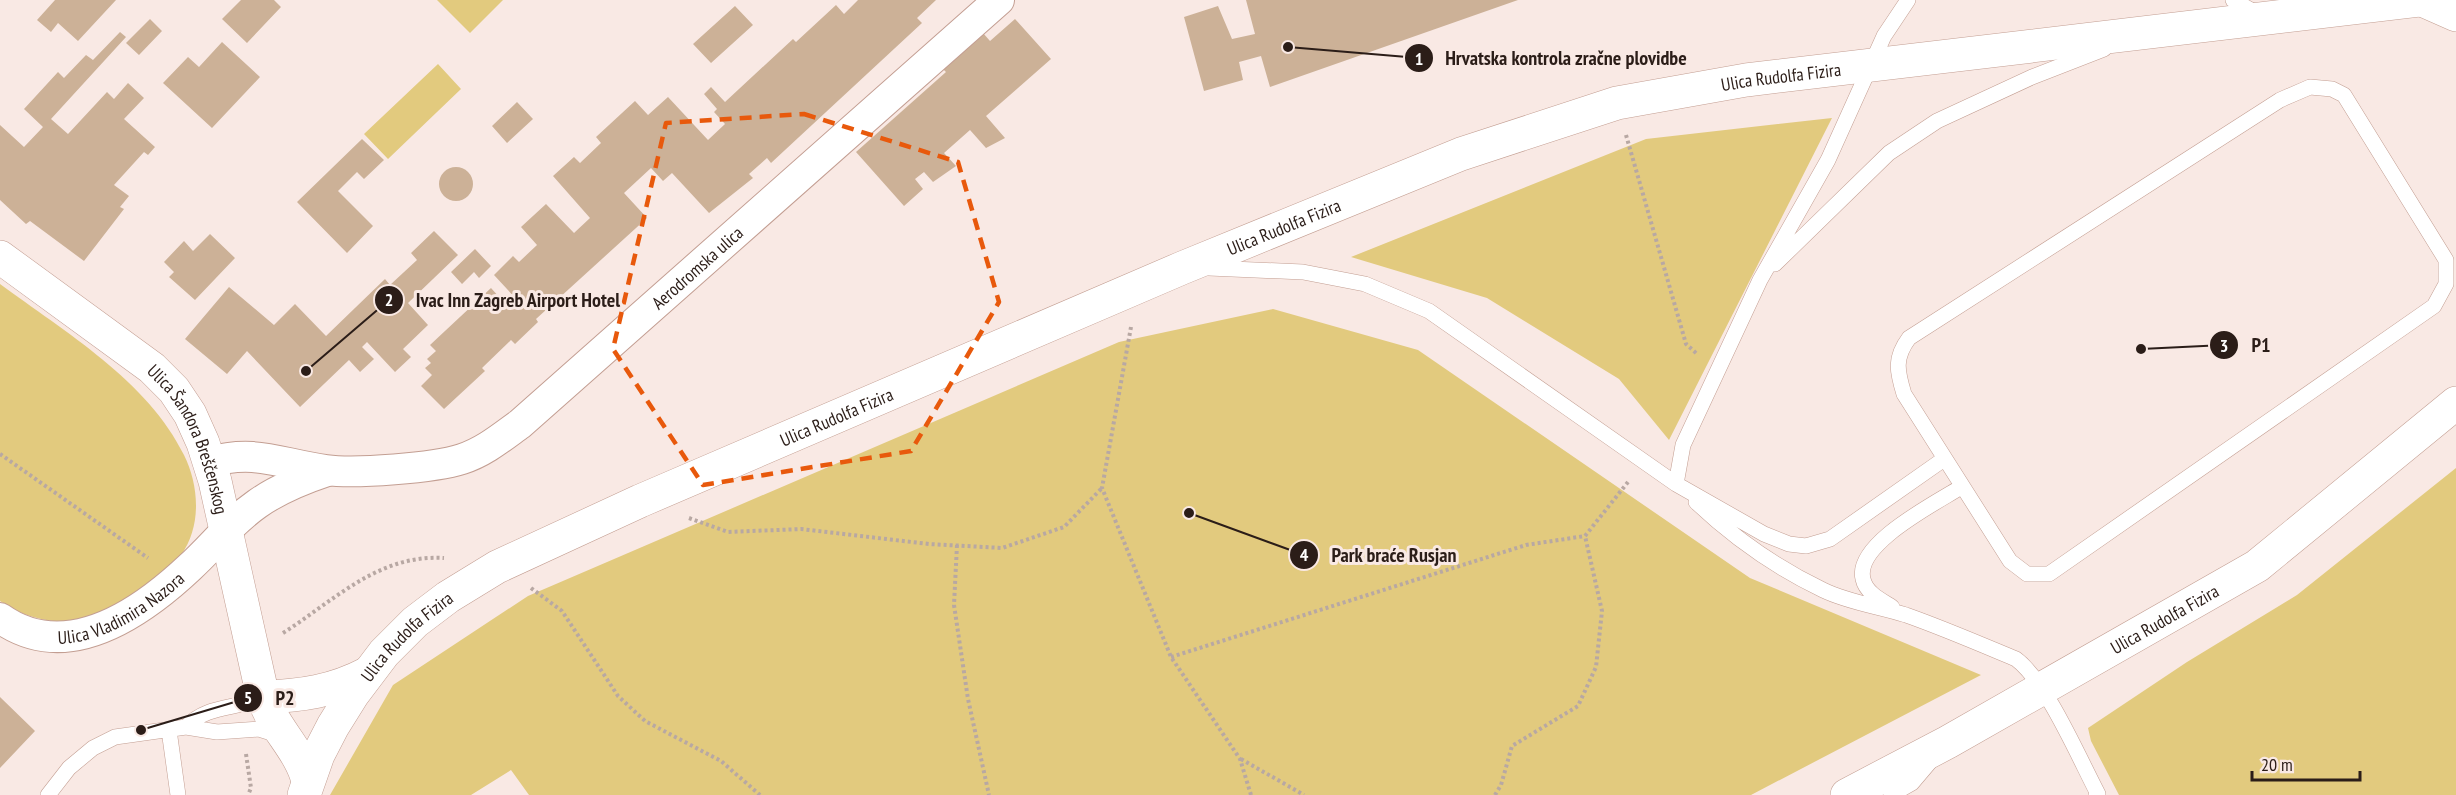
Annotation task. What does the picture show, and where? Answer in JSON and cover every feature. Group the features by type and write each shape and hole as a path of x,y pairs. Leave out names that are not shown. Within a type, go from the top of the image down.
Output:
{"street":[{"name":"Aerodromska ulica","path":"209,462 232,456 254,455 327,471 436,464 462,459 489,446 520,424 999,0"},
{"name":"Ulica Rudolfa Fizira","path":"306,788 333,726 384,653 416,622 448,597 497,567 640,501 1182,268 1461,154 1617,103 1746,80 1871,63 2143,34 2420,0"},
{"path":"2420,0 2456,15"},
{"name":"Ulica Šandora Breščenskog","path":"0,257 91,321 152,368 174,390 190,414 209,462 263,697 274,722 304,766 306,788"},
{"name":"Ulica Rudolfa Fizira","path":"1847,795 1948,742 2257,566 2456,403"},
{"name":"Aerodromska ulica","path":"226,528 276,492 327,471"},
{"name":"Ulica Vladimira Nazora","path":"0,618 16,630 56,639 77,637 100,630 141,606 192,566 226,528"},
{"path":"263,697 330,690 370,672"}],"lane":[{"path":"1676,484 1683,445 1760,280 1828,160 1884,36 1908,0"},
{"path":"2233,0 2266,18"},
{"path":"1760,280 1889,153 1937,121 2032,77 2143,34"},
{"path":"2310,87 2332,88 2344,95 2446,260 2446,284 2434,306 2049,573 2027,574 2010,561 1961,488 1904,394 1896,370 1899,351 1909,338 2280,100 2310,87"},
{"path":"1182,268 1245,267 1303,272 1365,284 1428,311 1676,484 1764,534 1789,544 1806,546 1830,539 1944,459"},
{"path":"1676,484 1719,524 1787,572 1852,602 1904,615 2016,659 2026,666 2041,687 2098,794 2096,795"},
{"path":"1904,615 1867,588 1862,578 1863,565 1870,552 1895,529 1961,488"},
{"path":"186,727 204,711 239,707 263,697"},
{"path":"48,795 69,768 93,748 114,737 186,727 217,732 259,729 286,739"},
{"path":"169,730 178,795"},
{"path":"1891,795 1912,783 1948,742"}],"path":[{"path":"1617,103 1686,344 1716,372"},
{"path":"1138,288 1102,488 1171,657 1240,759 1251,795"},
{"path":"0,454 156,564 192,566"},
{"path":"1171,657 1526,545 1585,536 1633,476"},
{"path":"640,501 728,532 801,529 1002,548 1064,528 1102,488"},
{"path":"1495,795 1501,785 1512,746 1578,706 1596,667 1602,611 1585,536"},
{"path":"957,545 954,605 968,699 989,795"},
{"path":"252,652 376,571 403,562 446,559"},
{"path":"497,567 521,580 562,611 618,696 645,721 721,761 760,795"},
{"path":"243,729 250,788 248,795"},
{"path":"1240,759 1304,795"}],"highlighted area":[{"path":"804,114 958,162 999,302 911,451 703,485 613,349 666,123"}],"shaded area":[{"path":"437,0 503,0 470,33"},
{"path":"438,64 461,89 388,159 364,134"},
{"path":"1832,118 1669,440 1619,379 1487,298 1351,257 1646,139"},
{"path":"0,284 77,340 127,381 168,428 184,455 193,479 195,519 188,544 181,555 121,607 95,620 69,622 45,620 22,613 0,601"},
{"path":"1273,309 1418,350 1750,578 1981,675 1751,795 529,795 511,770 471,795 330,795 393,685 528,596 1119,342"},
{"path":"2456,468 2456,795 2119,795 2091,741 2088,728 2187,662 2297,595"}],"building":[{"path":"55,0 116,0 78,41 58,23 51,32 37,20"},
{"path":"241,0 274,0 281,7 247,43 222,19"},
{"path":"858,0 936,0 917,18 922,23 771,163 767,158 749,174 753,178 709,213 672,173 663,181 651,168 624,193 647,218 536,319 538,322 515,344 511,340 482,368 485,371 444,409 421,386 432,375 425,368 431,363 427,359 436,351 430,345 491,288 510,309 518,301 494,275 513,256 519,262 537,245 521,227 546,204 574,233 590,218 553,176 574,157 580,163 601,143 596,137 635,101 648,115 668,97 708,140 725,124 714,112 717,109 704,94 711,87 725,102 793,39 796,42 836,5 844,14"},
{"path":"1246,0 1518,0 1270,87 1261,56 1239,62 1243,80 1204,91 1184,17 1218,6 1232,39 1255,34"},
{"path":"735,6 753,25 711,63 693,44"},
{"path":"150,19 162,31 139,55 126,43"},
{"path":"1015,19 1051,59 986,116 1005,138 986,148 970,130 944,153 956,166 933,182 924,172 915,179 923,189 904,206 856,152 946,72 943,69 983,33 990,41"},
{"path":"120,32 126,37 51,119 68,134 107,92 114,99 128,83 144,98 124,119 155,147 148,155 144,152 114,185 129,196 120,207 124,209 84,261 30,221 26,224 0,200 0,125 24,147 43,127 24,109 58,72 64,78 86,55 93,60"},
{"path":"222,42 260,77 212,128 163,83 188,57 199,67"},
{"path":"517,102 533,119 507,143 492,126"},
{"path":"362,139 384,160 364,179 357,172 338,191 373,226 347,253 297,202"},
{"path":"456,167 468,172 473,184 468,196 456,201 444,196 439,184 444,172"},
{"path":"434,231 458,255 408,303 428,325 403,349 411,357 395,372 367,342 362,347 374,359 360,372 349,360 300,407 247,351 227,374 185,339 229,287 274,325 295,304 326,336 385,279 390,285 417,260 411,253"},
{"path":"210,234 235,258 195,300 169,277 174,272 164,262 184,241 193,251"},
{"path":"475,249 491,266 479,278 474,272 462,284 451,272"},
{"path":"0,697 35,731 0,768"}],"place":[{"name":"Hrvatska kontrola zračne plovidbe","path":"1288,47"},
{"name":"P1","path":"2141,349"},
{"name":"Ivac Inn Zagreb Airport Hotel","path":"306,371"},
{"name":"Park braće Rusjan","path":"1189,513"},
{"name":"P2","path":"141,730"}]}
